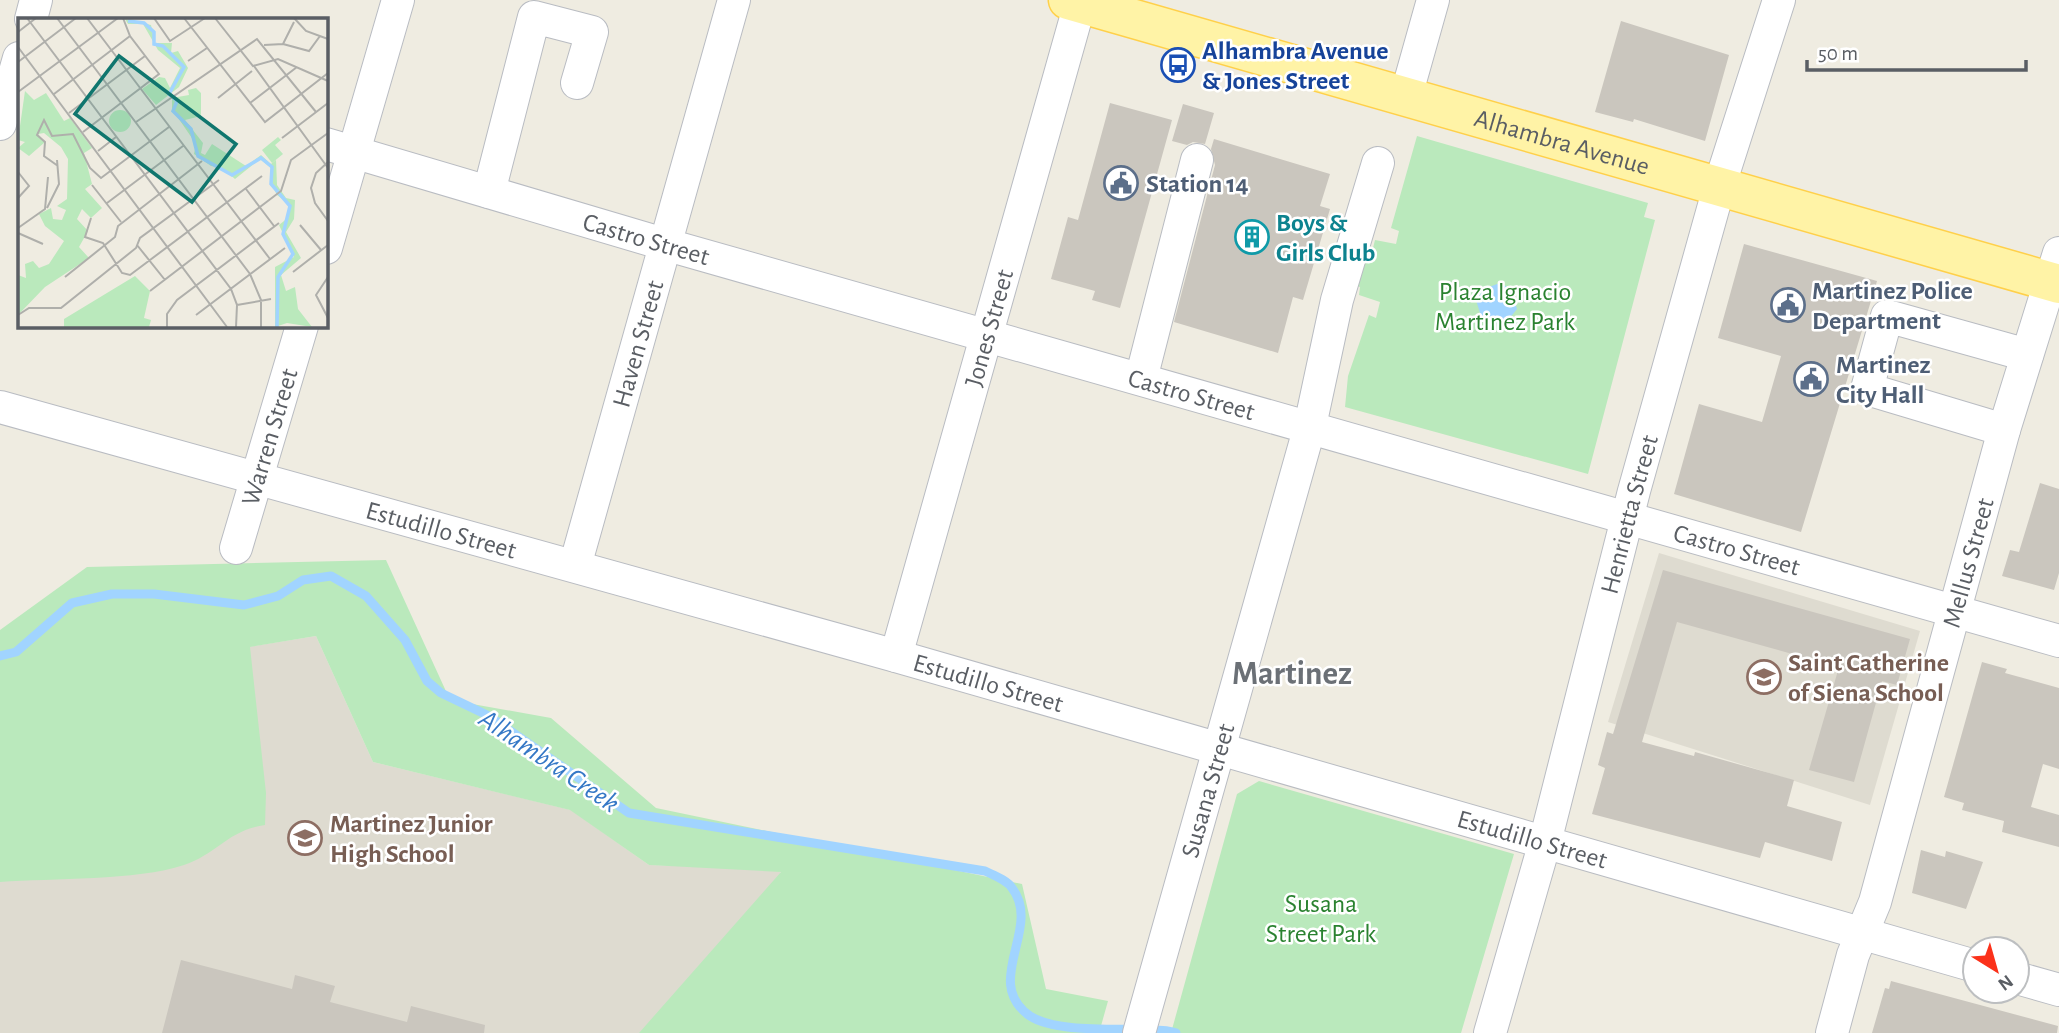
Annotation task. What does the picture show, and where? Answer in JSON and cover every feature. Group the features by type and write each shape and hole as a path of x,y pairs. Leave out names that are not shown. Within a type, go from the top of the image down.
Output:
{"main road":[{"name":"Alhambra Avenue","path":"1076,1 1720,184 2056,273"}],"street":[{"path":"31,18 36,0"},
{"path":"327,241 340,148 398,0"},
{"name":"Haven Street","path":"575,566 734,0"},
{"path":"1406,96 1433,0"},
{"name":"Henrietta Street","path":"1490,1033 1545,842 1627,517 1720,184 1779,0"},
{"name":"Jones Street","path":"896,656 1076,1"},
{"path":"489,192 534,17 592,32 577,83"},
{"path":"0,52 18,58"},
{"path":"0,124 18,61"},
{"name":"Castro Street","path":"340,148 664,244 2059,641"},
{"path":"1141,379 1198,160"},
{"name":"Susana Street","path":"1139,1033 1310,426 1337,300 1378,163"},
{"name":"Mellus Street","path":"1832,1033 1853,955 1863,934 2004,430 2056,273"},
{"path":"2004,430 1867,389 1888,316 2027,355"},
{"name":"Warren Street","path":"236,548 302,327"},
{"name":"Estudillo Street","path":"0,407 896,656 1218,751 1961,962"},
{"path":"2031,982 2059,990"}],"shaded area":[{"name":"Saint Catherine of Siena School","path":"1659,553 1920,631 1870,805 1608,722"},
{"name":"Martinez Junior High School","path":"316,636 373,762 571,810 649,865 776,869 987,1033 0,1033 0,687"}],"green space":[{"name":"Plaza Ignacio Martinez Park","path":"1417,136 1648,203 1644,217 1655,220 1588,474 1345,407 1348,376 1369,315 1376,318 1380,302 1359,295 1360,287 1353,285 1364,245 1373,248 1375,240 1396,244 1399,231 1391,228"},
{"path":"386,560 450,700 551,718 656,808 1022,884 1046,989 1108,1001 1099,1033 639,1033 781,872 649,865 570,810 373,762 316,636 250,647 266,793 265,825 241,832 184,865 164,870 119,876 0,882 0,630 87,567"},
{"name":"Susana Street Park","path":"1259,781 1514,854 1461,1033 1171,1033 1237,794"}],"water":[{"path":"1497,284 1509,289 1517,309 1509,319 1491,324 1481,316 1476,300 1484,289"}],"building":[{"path":"1621,21 1729,55 1705,141 1634,119 1633,122 1595,112"},
{"name":"Station 14","path":"1110,103 1172,120 1120,308 1092,300 1095,291 1051,279 1068,217 1078,220"},
{"path":"1183,104 1214,113 1205,144 1193,142 1187,145 1172,141"},
{"name":"Boys & Girls Club","path":"1214,139 1330,174 1320,206 1330,209 1303,300 1293,297 1278,353 1174,322 1215,165 1211,149"},
{"name":"Martinez City Hall","path":"1744,244 1877,281 1801,532 1674,494 1699,404 1762,422 1781,356 1718,338"},
{"path":"2040,483 2059,489 2059,573 2054,590 2002,576 2010,550 2019,552"},
{"path":"1663,570 1910,639 1897,685 1882,681 1854,782 1809,770 1839,667 1677,622 1642,742 1694,756 1695,752 1794,780 1787,806 1842,822 1832,861 1765,842 1760,858 1592,814 1605,768 1598,765 1607,732 1613,734"},
{"path":"1982,662 2007,669 2005,673 2059,688 2059,769 2043,764 2031,807 2059,815 2059,847 2002,832 2004,821 1962,810 1964,803 1944,797"},
{"path":"1921,850 1945,857 1946,851 1983,862 1966,909 1912,893"},
{"path":"181,960 292,989 295,975 335,986 330,1002 407,1022 411,1006 485,1025 484,1033 162,1033"},
{"path":"1891,981 1961,1000 1961,1005 1980,1005 2058,1026 2057,1033 1872,1033 1885,988 1889,989"}],"waterway":[{"name":"Alhambra Creek","path":"0,656 16,652 72,603 112,594 154,594 244,605 278,596 303,580 331,576 366,596 405,640 427,681 441,693 489,716 629,813 985,871 1010,885 1020,904 1021,920 1011,971 1011,987 1016,1002 1030,1016 1055,1025 1071,1027 1176,1033"}],"place":[{"name":"Alhambra Avenue & Jones Street","path":"1178,65"},
{"name":"Station 14","path":"1121,183"},
{"name":"Boys & Girls Club","path":"1252,237"},
{"name":"Martinez Police Department","path":"1788,305"},
{"name":"Martinez City Hall","path":"1811,379"},
{"name":"Saint Catherine of Siena School","path":"1764,677"},
{"name":"Martinez Junior High School","path":"305,838"}],"district":[{"name":"Martinez","path":"1292,672"}]}
